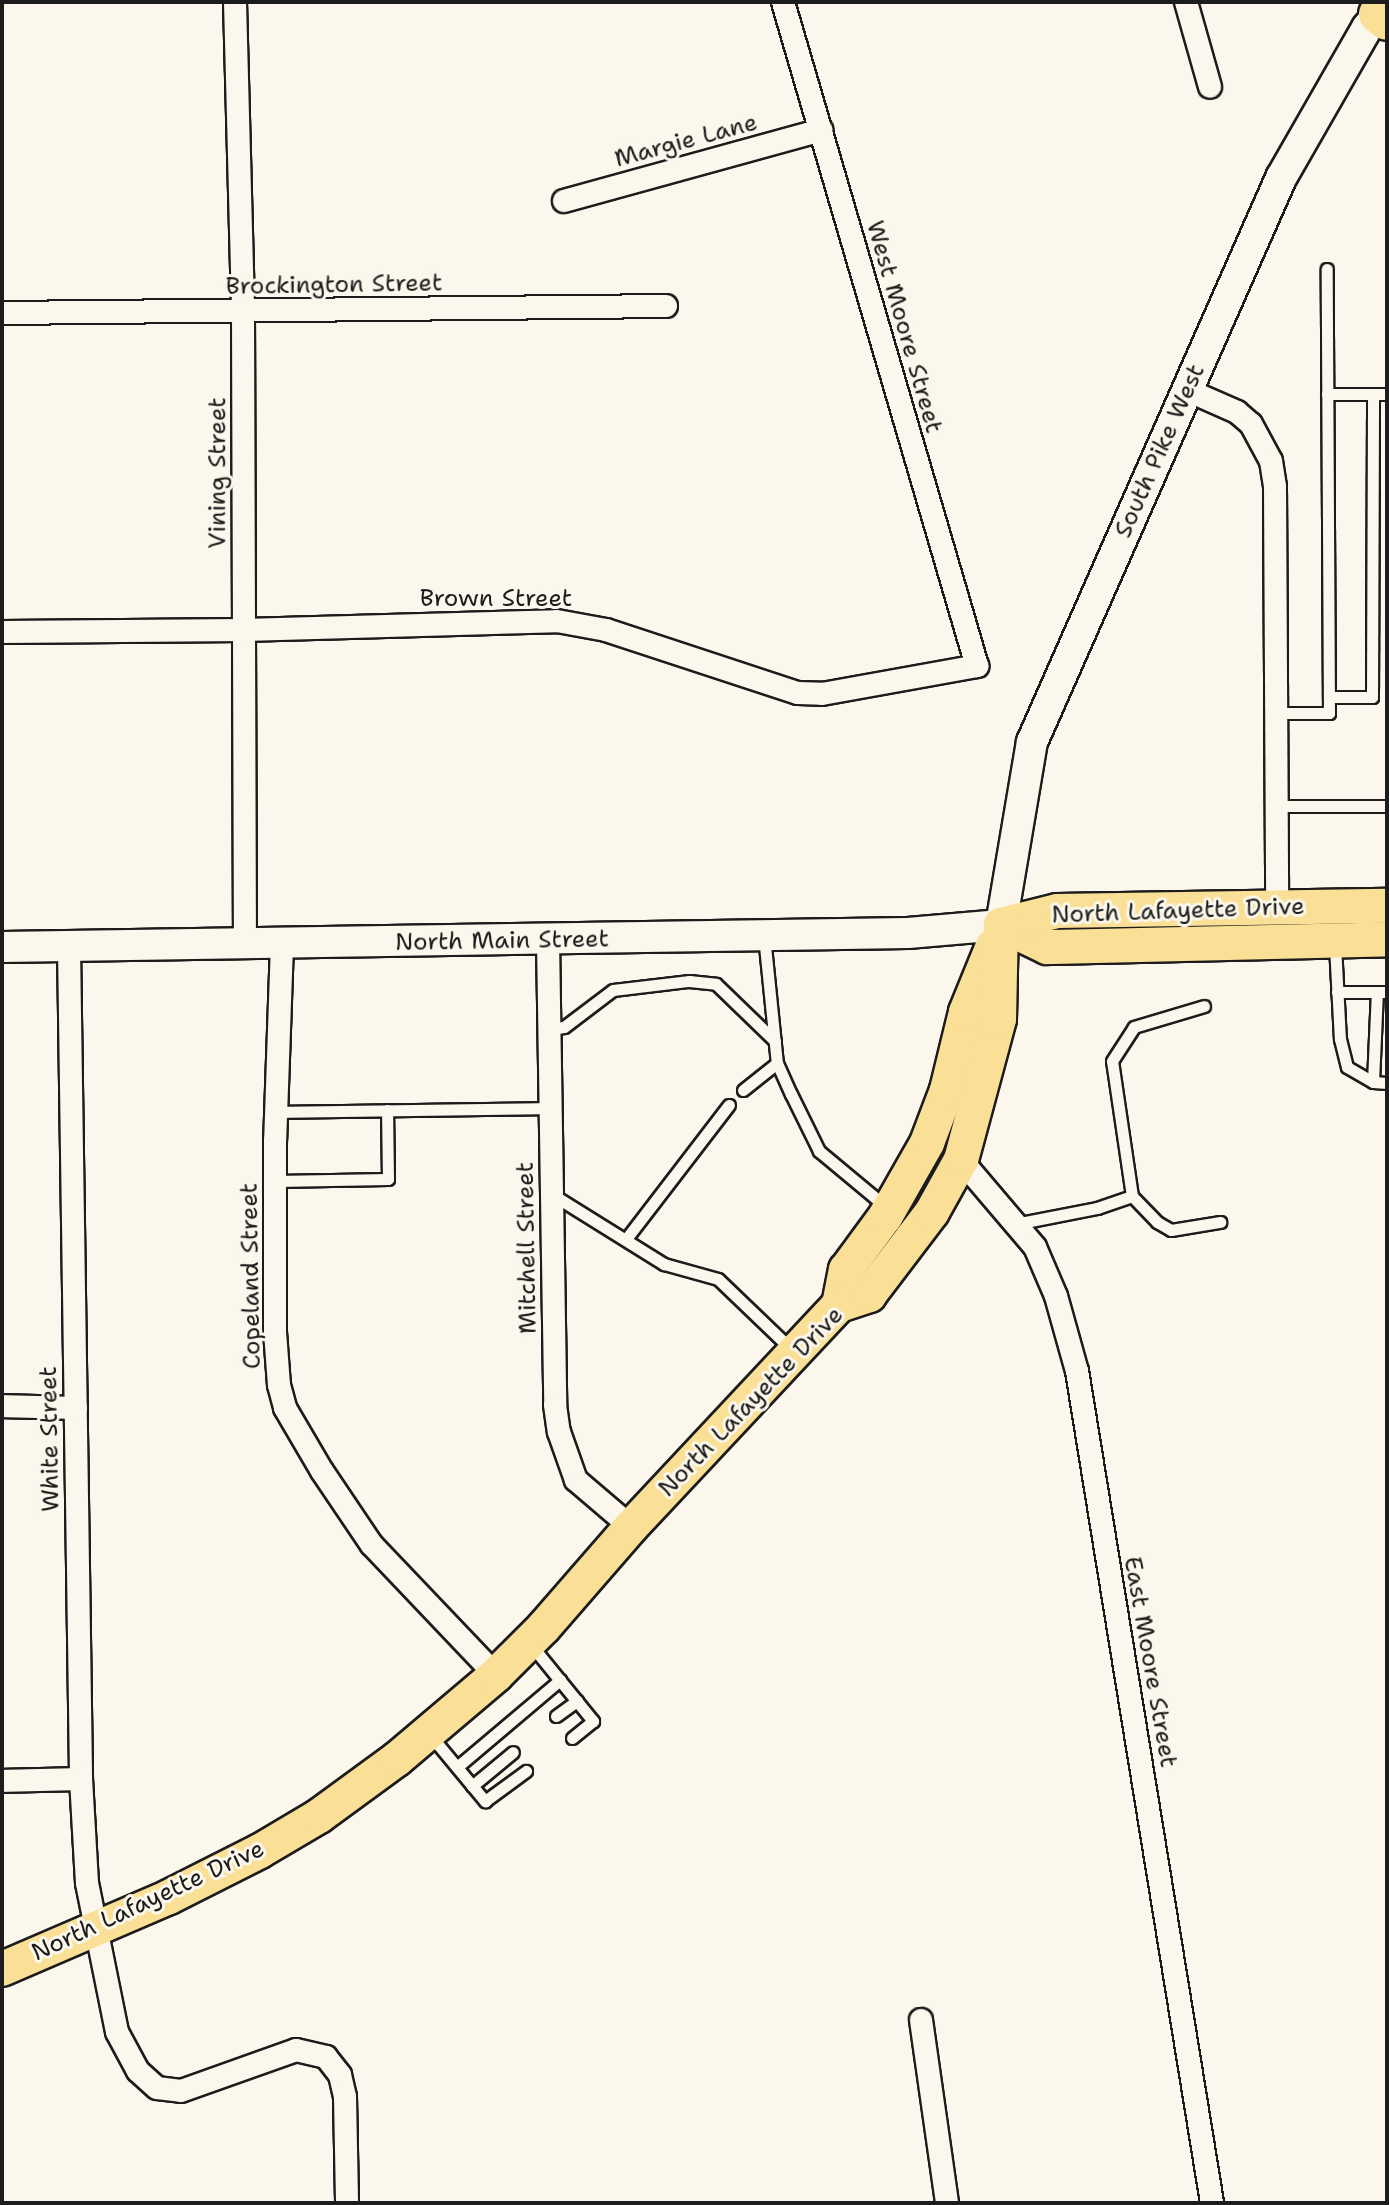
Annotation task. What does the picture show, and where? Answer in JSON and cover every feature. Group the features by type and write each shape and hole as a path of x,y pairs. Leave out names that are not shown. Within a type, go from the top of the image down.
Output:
{"main road":[{"name":"South Pike West","path":"1001,925 1032,742 1281,178 1384,13"},
{"name":"North Lafayette Drive","path":"2,1969 169,1897 307,1823 428,1733 496,1675 529,1642 631,1527 797,1354 854,1300 932,1212 961,1160 999,1019 1001,925 1057,911 1387,906"},
{"name":"North Main Street","path":"2,947 908,933 1001,925"},
{"path":"854,1300 846,1270 889,1209 932,1130 947,1090 966,1012 1001,925 1047,947 1387,939"}],"street":[{"name":"Vining Street","path":"235,2 243,313 245,945"},
{"name":"West Moore Street","path":"783,2 977,666"},
{"path":"1186,2 1210,87"},
{"name":"Margie Lane","path":"564,201 821,130"},
{"name":"Brockington Street","path":"2,313 243,313 666,306"},
{"path":"1187,390 1237,412 1251,424 1271,461 1275,487 1277,908"},
{"name":"Brown Street","path":"2,632 244,630 527,620 577,623 798,693 822,694 977,666"},
{"name":"Mitchell Street","path":"548,940 555,1405 559,1432 576,1480 631,1527"},
{"name":"Copeland Street","path":"282,944 276,1112 275,1332 279,1385 285,1408 322,1471 372,1545 496,1675"},
{"name":"White Street","path":"69,946 81,1779 87,1883 117,2032 138,2071 157,2088 181,2091 296,2050 326,2057 340,2075 345,2097 347,2203"},
{"name":"East Moore Street","path":"961,1160 1035,1247 1056,1296 1077,1371 1212,2203"},
{"path":"2,1406 76,1408"},
{"path":"2,1781 81,1779"},
{"path":"921,2020 947,2203"}],"lane":[{"path":"1276,713 1329,713 1327,269"},
{"path":"1327,394 1387,394"},
{"path":"1329,697 1372,697 1373,394"},
{"path":"1276,806 1387,806"},
{"path":"764,936 777,1063 819,1151 889,1209"},
{"path":"1334,940 1347,1067 1373,1082 1387,1083"},
{"path":"550,1029 564,1027 613,990 689,981 716,984 775,1041"},
{"path":"1337,992 1382,992 1373,1082"},
{"path":"1204,1006 1134,1027 1112,1061 1132,1196 1157,1222 1171,1230 1220,1222"},
{"path":"743,1090 777,1063"},
{"path":"626,1239 729,1105"},
{"path":"276,1112 551,1108"},
{"path":"275,1181 388,1179 387,1110"},
{"path":"553,1195 664,1264 718,1279 797,1354"},
{"path":"1015,1224 1097,1208 1132,1196"},
{"path":"529,1642 593,1721 572,1738"},
{"path":"457,1767 560,1680"},
{"path":"556,1716 577,1701"},
{"path":"428,1733 485,1801 526,1771"},
{"path":"472,1786 513,1752"}]}
